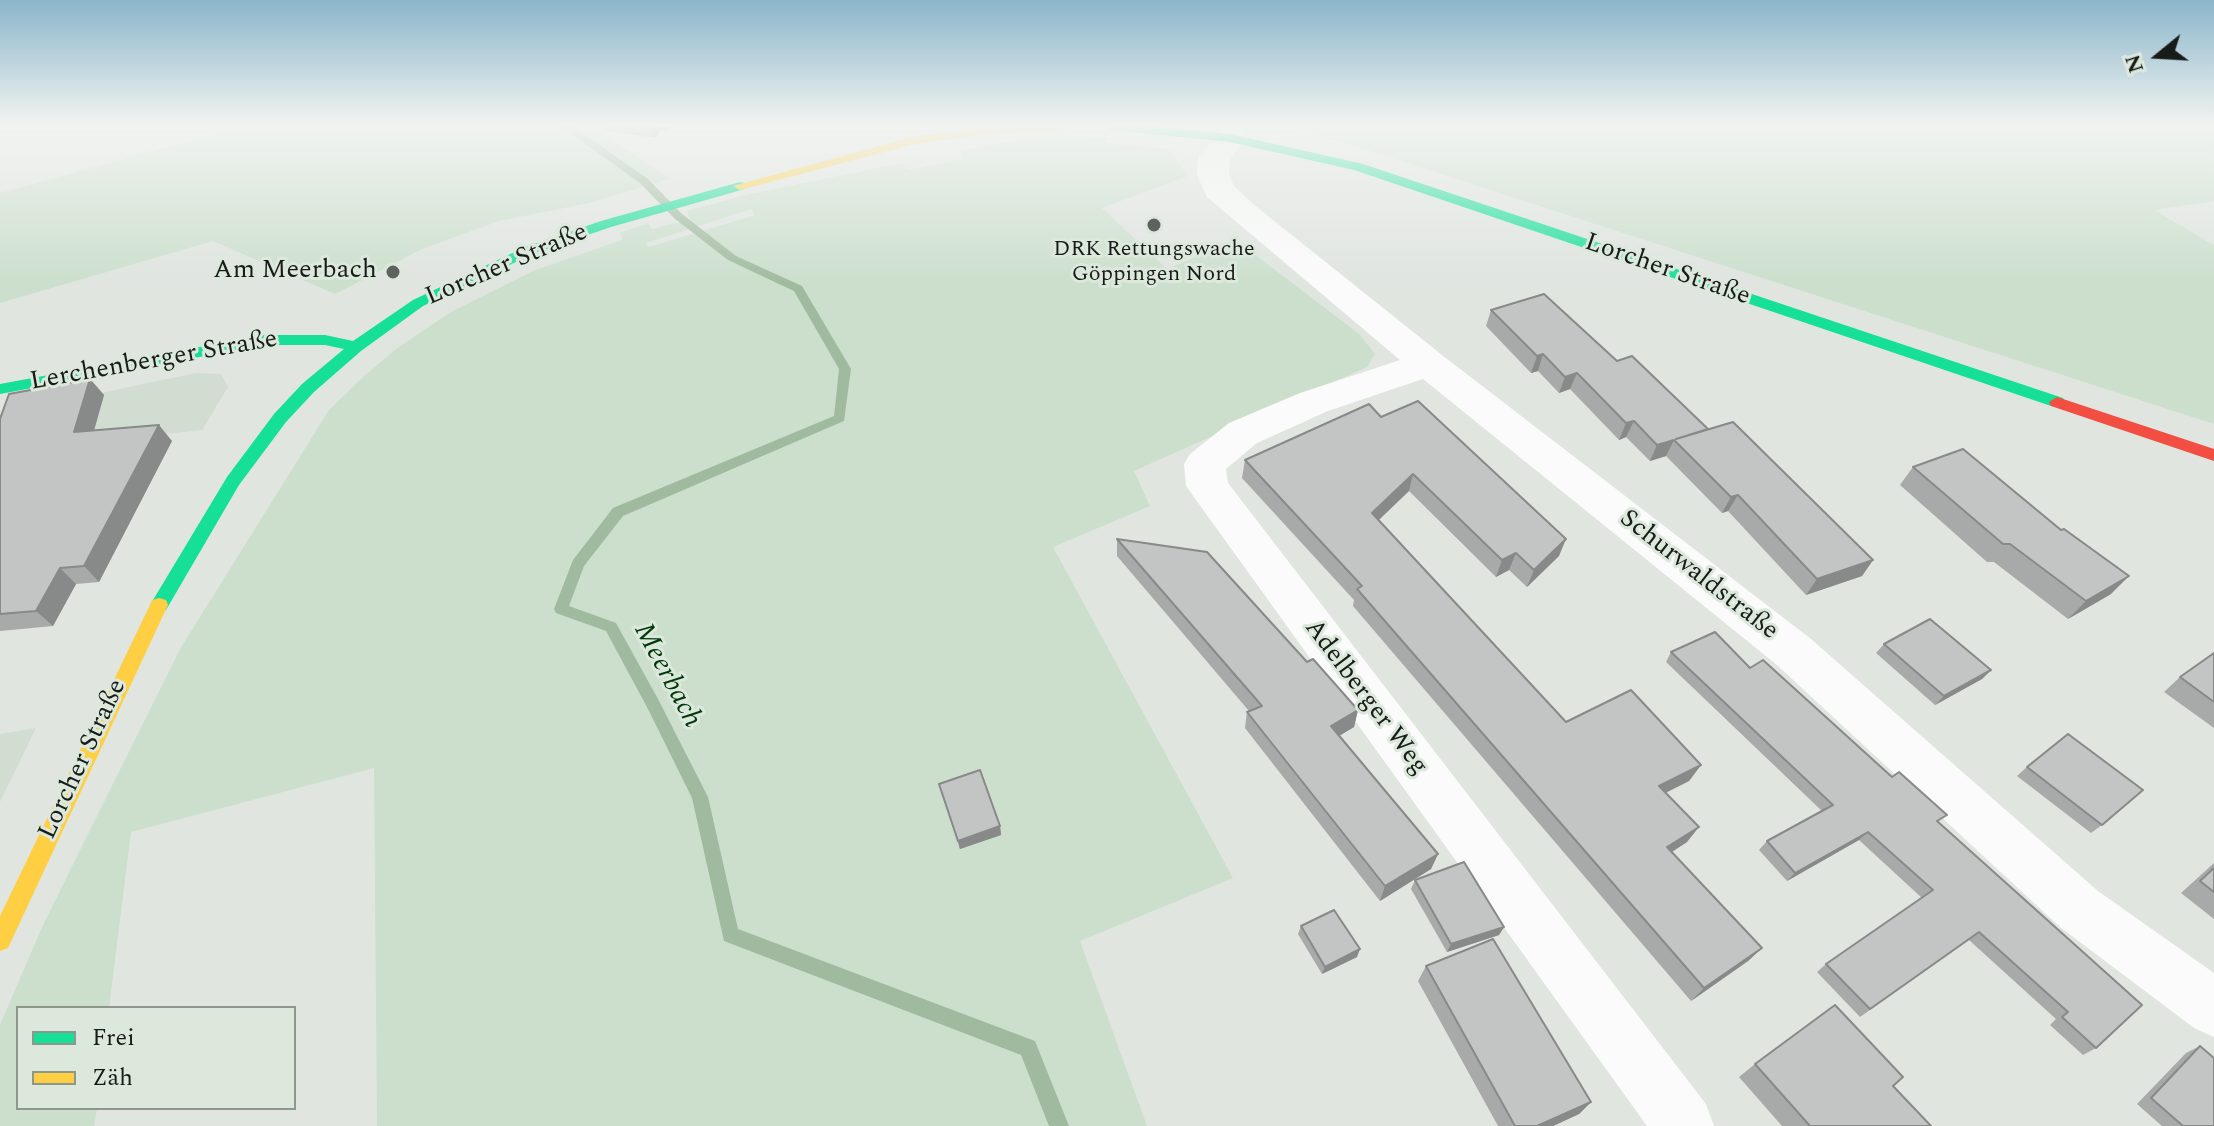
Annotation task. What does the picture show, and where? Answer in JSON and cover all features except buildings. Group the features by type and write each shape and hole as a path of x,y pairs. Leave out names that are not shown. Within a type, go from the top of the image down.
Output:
{"main road":[{"name":"Lorcher Straße","path":"0,940 139,642 188,552 233,481 280,418 308,388 356,347 418,303 465,279 530,250 606,224 767,179"},
{"name":"Lorcher Straße","path":"1392,179 2214,455"},
{"name":"Lerchenberger Straße","path":"0,389 264,340 325,340 356,347"}],"street":[{"name":"Schurwaldstraße","path":"1214,179 1219,190 1241,211 1429,364 1794,652 2079,909 2214,1008"},
{"name":"Adelberger Weg","path":"1429,364 1314,402 1243,433 1205,464 1207,486 1684,1126"}],"shaded area":[{"path":"196,373 221,374 228,387 202,430 91,442 0,523 0,414"},
{"path":"36,728 0,802 0,734"}],"green space":[{"path":"53,179 670,179 589,203 499,221 422,249 335,294 213,241 0,303 0,193"},
{"path":"826,179 1181,179 1102,208 1167,269 1236,240 1359,334 1375,354 1367,367 1134,471 1150,506 1053,547 1233,878 1080,941 1147,1126 377,1126 374,768 131,832 109,1006 16,1006 16,1110 97,1110 94,1126 0,1126 0,1025 43,925 180,649 329,410 396,349 451,312 535,270 622,240 620,233 648,223 652,229 690,219 687,211","holes":["751,209 755,215 649,247 646,243"]},
{"path":"1455,179 2214,179 2214,201 2154,210 2214,245 2214,424"}],"waterway":[{"name":"Meerbach","path":"640,179 678,216 732,258 798,289 845,369 840,418 618,512 578,564 561,609 611,627 653,704 700,797 730,935 1028,1048 1059,1126"}],"traffic: fast":[{"path":"1392,179 2057,402"},
{"path":"159,605 233,481 280,418 308,388 356,347 418,303 530,250 606,224 740,186"},
{"path":"0,389 264,340 325,340 356,347"}],"traffic: slow":[{"path":"740,186 768,179"},
{"path":"0,940 159,605"}],"traffic: jam":[{"path":"2057,402 2214,455"}],"place":[{"name":"DRK Rettungswache Göppingen Nord","path":"1154,225"},
{"name":"Am Meerbach","path":"393,272"}]}
